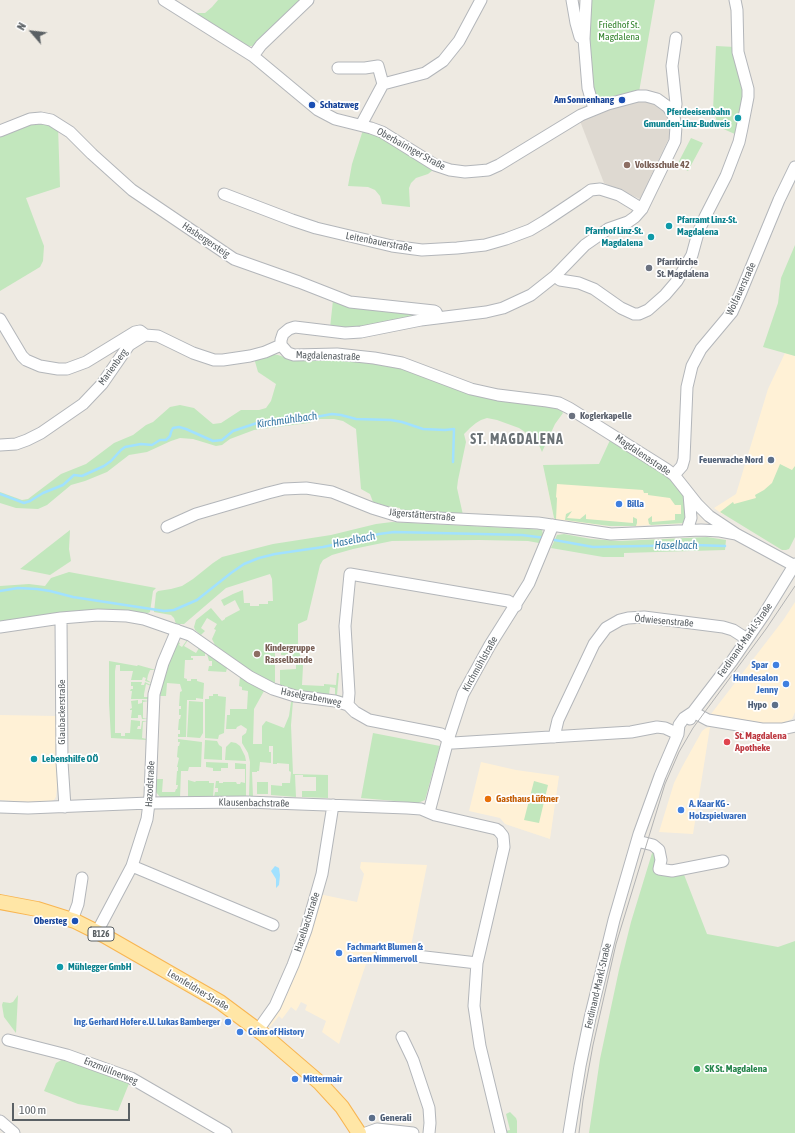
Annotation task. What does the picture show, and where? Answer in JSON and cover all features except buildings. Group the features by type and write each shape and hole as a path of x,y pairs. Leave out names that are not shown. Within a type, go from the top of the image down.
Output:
{"main road":[{"name":"Leonfeldner Straße","path":"0,903 36,909 72,920 97,932 232,1010 306,1070 331,1093 359,1133"}],"street":[{"name":"Oberbairinger Straße","path":"164,0 253,56 318,110 335,118 362,125 390,136 435,165 450,170 465,172 488,170 499,165 575,118 594,109 622,100 638,96 652,97 662,102 672,112"},
{"path":"253,56 261,45 308,0"},
{"path":"383,84 425,73 443,61 459,41 481,0"},
{"path":"572,0 580,37 584,39"},
{"path":"586,0 584,39 588,88 594,109"},
{"path":"555,276 560,280 594,288 634,314 644,313 671,289 692,255 698,233 734,157 742,128 748,97 746,80 738,52 736,0"},
{"path":"0,318 22,356 26,360 40,366 67,369 86,362 135,332 140,331 144,332 145,335 158,336 193,354 214,360 223,360 250,356 265,352 281,345 283,334 289,329 296,327 345,333 361,332 404,323 486,312 503,308 531,295 555,276 586,244 608,229 628,222 642,210 675,141 676,126 672,112 675,110 676,104 672,66 676,38"},
{"path":"338,68 365,68 378,66 383,84 362,125"},
{"name":"Hasbergersteig","path":"0,131 30,119 41,118 51,120 70,132 132,190 234,259 350,302 434,311 436,312 438,318"},
{"name":"Wolfauerstraße","path":"674,475 682,466 684,459 687,387 692,366 700,349 732,312 779,200 795,167"},
{"name":"Leitenbauerstraße","path":"224,194 316,228 386,245 422,250 457,248 506,239 530,230 591,190 600,188 619,195 642,210"},
{"name":"Marienberg","path":"0,445 16,444 27,440 41,433 83,404 102,384 129,345 145,335"},
{"name":"Magdalenastraße","path":"281,345 288,353 294,356 337,354 388,360 417,368 471,389 498,395 559,403 576,411 674,475 709,516 736,534"},
{"name":"Jägerstätterstraße","path":"167,527 196,514 253,497 284,489 303,488 332,492 372,508 398,516 521,521 549,534 611,534 687,530 720,531 736,534 795,565"},
{"path":"687,530 691,518 689,494"},
{"name":"Kirchmühlstraße","path":"429,812 448,740 463,694 490,645 530,583 549,534"},
{"name":"Ferdinand-Markl-Straße","path":"569,1133 580,1066 590,1018 614,920 637,841 660,776 678,734 679,726 682,721 693,712 747,639 774,600 795,565"},
{"path":"348,705 349,693 345,626 350,574 508,601 516,606"},
{"name":"Haselgrabenweg","path":"0,627 61,618 98,615 144,619 190,635 235,667 272,690 295,696 335,701 348,705 369,720 441,734 453,743 631,732 661,727 678,734"},
{"name":"Ödwiesenstraße","path":"554,737 558,720 594,644 606,628 620,620 644,617 723,627 734,630 747,639"},
{"name":"Glaubackerstraße","path":"61,618 62,762 65,806"},
{"name":"Hazodstraße","path":"97,932 132,866 147,819 154,694 163,663 177,630"},
{"path":"693,712 708,720 762,729 782,729 795,726"},
{"name":"Klausenbachstraße","path":"0,807 28,808 149,803 246,802 407,808 421,809 496,829 503,836 504,847 476,963"},
{"name":"Haselbachstraße","path":"258,1030 275,1006 306,930 322,874 333,805"},
{"path":"637,841 653,846 659,850 661,860 659,869 672,871 723,861"},
{"path":"132,866 273,925"},
{"path":"72,920 78,904 82,878"},
{"path":"382,952 476,963 474,1006 476,1026 501,1133"},
{"path":"402,1036 413,1060 429,1108 430,1133"},
{"name":"Enzmüllnerweg","path":"8,1040 67,1055 131,1078 226,1133"},
{"path":"0,1121 14,1133"},
{"path":"366,1133 377,1129 413,1133"}],"shaded area":[{"name":"Volksschule 42","path":"633,102 651,102 663,110 668,116 671,130 669,138 640,199 604,183 580,121 619,106"},
{"name":"Feuerwache Nord","path":"785,353 795,356 795,527 722,514 714,508 736,494 768,389"},
{"name":"Billa","path":"546,480 665,486 684,496 685,523 609,526 556,520 554,518"},
{"path":"795,602 795,712 792,719 782,723 764,723 711,714 784,619"},
{"path":"0,715 57,716 57,788 56,797 54,800 29,802 0,800"},
{"path":"710,727 693,834 659,832 674,783 702,731"},
{"path":"481,762 516,770 559,776 550,839 505,824 500,818 469,811"},
{"name":"Fachmarkt Blumen & Garten Nimmervoll","path":"361,862 427,865 410,951 381,945 378,957 369,955 339,1044 322,1032 326,1021 305,1010 307,1005 301,1002 296,1011 291,1007 282,1019 279,1016 270,1027 268,1024 319,894 357,902 364,874 360,868"}],"green space":[{"path":"218,0 303,0 257,44 246,46 189,12 205,13"},
{"name":"Friedhof St. Magdalena","path":"589,0 655,0 639,92 626,93 596,100 589,66"},
{"path":"716,46 735,47 745,87 737,135 719,127 713,110"},
{"path":"32,121 58,126 60,187 26,198 44,246 43,261 40,267 0,291 0,134"},
{"path":"363,130 374,133 433,170 428,174 416,178 411,183 409,188 410,207 382,204 380,196 375,190 368,187 348,186 352,164"},
{"path":"691,138 703,143 688,171 677,165"},
{"path":"795,245 795,356 763,347 778,303 781,278"},
{"path":"333,300 430,313 358,327 330,328"},
{"path":"272,354 295,361 325,358 381,363 553,407 561,410 563,413 555,424 542,452 539,445 531,436 519,428 497,420 487,418 481,420 464,434 466,442 457,488 463,515 400,512 400,508 373,502 370,494 361,489 356,429 343,421 334,419 320,419 308,423 254,430 230,439 222,445 216,446 193,439 180,438 147,452 129,455 107,472 71,485 47,505 38,509 16,508 0,503 0,492 22,500 28,499 61,474 86,464 114,443 133,435 146,425 153,422 170,407 180,405 194,408 213,424 221,423 241,410 259,410 266,408 271,401 276,384 258,372 254,358"},
{"path":"611,438 644,458 673,481 684,496 687,508 685,523 649,524 648,519 652,516 652,522 675,520 675,514 681,514 681,505 675,505 670,498 648,495 648,493 644,493 643,490 557,484 556,520 554,518 543,465 599,464"},
{"path":"780,464 792,470 795,466 795,537 789,549 786,550 782,550 720,512 733,502 734,504 756,498 755,495 772,483"},
{"path":"572,511 567,518 580,519 586,514 586,519 633,523 633,517 637,519 637,523 636,526 609,526 565,520 566,514"},
{"path":"392,522 530,529 542,530 543,534 539,543 528,541 479,540 392,541 353,549 332,555 323,560 320,565 307,620 298,624 298,647 303,666 302,685 336,685 337,673 339,673 337,695 342,696 341,697 335,697 335,688 330,687 329,695 313,696 280,686 280,670 296,669 296,663 293,663 293,656 281,655 281,653 275,653 275,686 272,686 215,645 212,639 216,630 214,629 217,624 207,618 201,628 205,631 201,635 195,630 194,627 196,620 211,608 222,621 240,610 235,600 224,606 221,600 243,590 244,603 250,603 250,606 259,606 259,604 268,604 268,601 273,601 272,579 270,574 226,588 184,624 176,624 171,615 154,612 156,593 158,591 182,586 222,557 273,544 331,535 376,524"},
{"path":"70,530 69,549 71,561 50,575 20,569"},
{"path":"564,534 591,539 619,541 707,537 726,540 725,550 624,553 624,557 603,557 551,548 557,535"},
{"path":"69,572 156,588 153,591 150,612 0,623 0,586 29,584 45,586 51,578"},
{"path":"187,640 184,646 196,653 199,648 205,652 205,656 191,656 193,660 185,660 184,678 187,679 187,681 197,679 197,681 204,683 203,699 196,698 196,700 187,700 186,737 178,737 178,734 180,734 180,730 178,730 181,715 179,715 179,709 181,709 181,706 179,706 180,692 182,691 180,684 167,683 166,696 160,696 165,673 177,643 180,643 179,645 182,647"},
{"path":"207,654 227,668 226,672 208,671 209,666 212,666 212,661 209,661"},
{"path":"109,661 138,665 156,670 150,670 148,675 147,680 152,683 145,681 146,678 143,677 142,680 131,680 133,671 120,671 120,665 116,665 115,671 115,733 121,733 121,736 125,736 125,733 130,733 131,720 140,721 140,726 138,726 137,729 141,729 142,721 148,721 143,722 142,738 147,740 111,738"},
{"path":"240,677 264,691 254,709 253,744 262,744 262,726 266,721 284,728 289,716 291,702 293,701 291,725 293,774 328,775 328,798 302,797 302,791 316,791 316,777 303,777 303,775 295,775 296,797 271,795 271,785 282,786 282,783 290,783 291,772 289,771 289,764 273,764 273,746 269,746 269,752 271,752 271,763 260,762 259,771 252,772 253,797 249,797 250,762 248,753 242,743 242,736 246,733 247,729 241,725 236,729 226,729 227,715 230,715 230,709 247,709 248,691 242,690 242,687 239,686"},
{"path":"131,682 142,682 141,685 144,685 145,682 151,685 146,684 144,694 144,697 150,697 149,699 131,699 132,691 130,691 133,689 133,686 131,686"},
{"path":"213,694 226,697 224,733 219,735 218,739 205,738 205,699 209,699 209,696 213,696"},
{"path":"138,700 138,704 142,703 142,700 149,701 143,702 143,718 148,719 142,719 141,715 138,715 138,718 131,718 131,701"},
{"path":"189,701 203,702 203,733 200,738 187,737"},
{"path":"373,733 440,746 425,800 418,803 361,798"},
{"path":"178,739 202,742 201,767 189,767 188,771 181,771 180,798 160,797 156,792 156,779 163,779 162,792 175,792 177,789 177,767 179,758 177,757 180,742 178,742"},
{"path":"205,740 217,741 222,747 222,760 204,759"},
{"path":"231,742 240,746 246,761 225,760 226,747"},
{"path":"206,762 228,763 228,768 221,768 221,771 213,771 213,768 206,767"},
{"path":"235,763 246,764 246,797 214,797 215,792 218,792 218,788 215,788 216,781 219,781 219,783 245,783 245,769 235,769"},
{"path":"188,780 195,782 209,781 209,783 214,783 213,797 188,798"},
{"path":"534,781 548,785 539,823 524,820"},
{"path":"257,782 268,782 268,794 257,794"},
{"path":"653,850 658,856 655,874 683,872 707,934 778,947 795,941 795,1133 589,1133 600,1059 619,970 631,922"},
{"path":"18,995 16,1033 4,1017 2,1005 3,1002 13,1002"},
{"path":"65,1058 130,1081 118,1111 78,1104 44,1091 56,1063"},
{"path":"510,1112 517,1121 517,1133 505,1133 505,1131 510,1130 506,1114"}],"water":[{"path":"275,866 279,868 280,875 279,885 276,888 276,879 271,871"}],"waterway":[{"name":"Kirchmühlbach","path":"0,494 24,503 30,501 43,493 63,485 74,475 82,476 104,466 125,447 141,444 152,445 160,440 166,440 170,436 173,428 179,427 186,429 213,441 222,440 233,431 257,423 285,419 299,420 332,414 356,419 391,420 423,429 454,429 453,462"},
{"name":"Haselbach","path":"0,591 18,588 37,589 73,597 164,611 174,610 197,600 244,564 259,558 275,554 323,547 379,534 394,532 522,535 545,538"},
{"name":"Haselbach","path":"549,539 593,547 694,545 725,546"}],"tram line":[{"path":"579,1133 583,1100 593,1045 616,944 665,784 679,752 693,728 766,629 795,586"}],"place":[{"name":"Am Sonnenhang","path":"622,100"},
{"name":"Schatzweg","path":"312,105"},
{"name":"Pferdeeisenbahn Gmunden-Linz-Budweis","path":"738,118"},
{"name":"Volksschule 42","path":"627,165"},
{"name":"Pfarramt Linz-St. Magdalena","path":"669,226"},
{"name":"Pfarrhof Linz-St. Magdalena","path":"651,237"},
{"name":"Pfarrkirche St. Magdalena","path":"649,268"},
{"name":"Koglerkapelle","path":"572,416"},
{"name":"Feuerwache Nord","path":"771,460"},
{"name":"Billa","path":"619,504"},
{"name":"Kindergruppe Rasselbande","path":"257,654"},
{"name":"Spar","path":"776,665"},
{"name":"Hundesalon Jenny","path":"786,684"},
{"name":"Hypo","path":"775,705"},
{"name":"St. Magdalena Apotheke","path":"727,742"},
{"name":"Lebenshilfe OÖ","path":"34,759"},
{"name":"Gasthaus Lüftner","path":"488,799"},
{"name":"A. Kaar KG - Holzspielwaren","path":"681,810"},
{"name":"Obersteg","path":"75,921"},
{"name":"Fachmarkt Blumen & Garten Nimmervoll","path":"339,953"},
{"name":"Mühlegger GmbH","path":"60,967"},
{"name":"Ing. Gerhard Hofer e.U. Lukas Bamberger","path":"228,1022"},
{"name":"Coins of History","path":"240,1032"},
{"name":"SK St. Magdalena","path":"697,1069"},
{"name":"Mittermair","path":"295,1079"},
{"name":"Generali","path":"372,1118"}],"district":[{"name":"ST. MAGDALENA","path":"517,440"}]}
